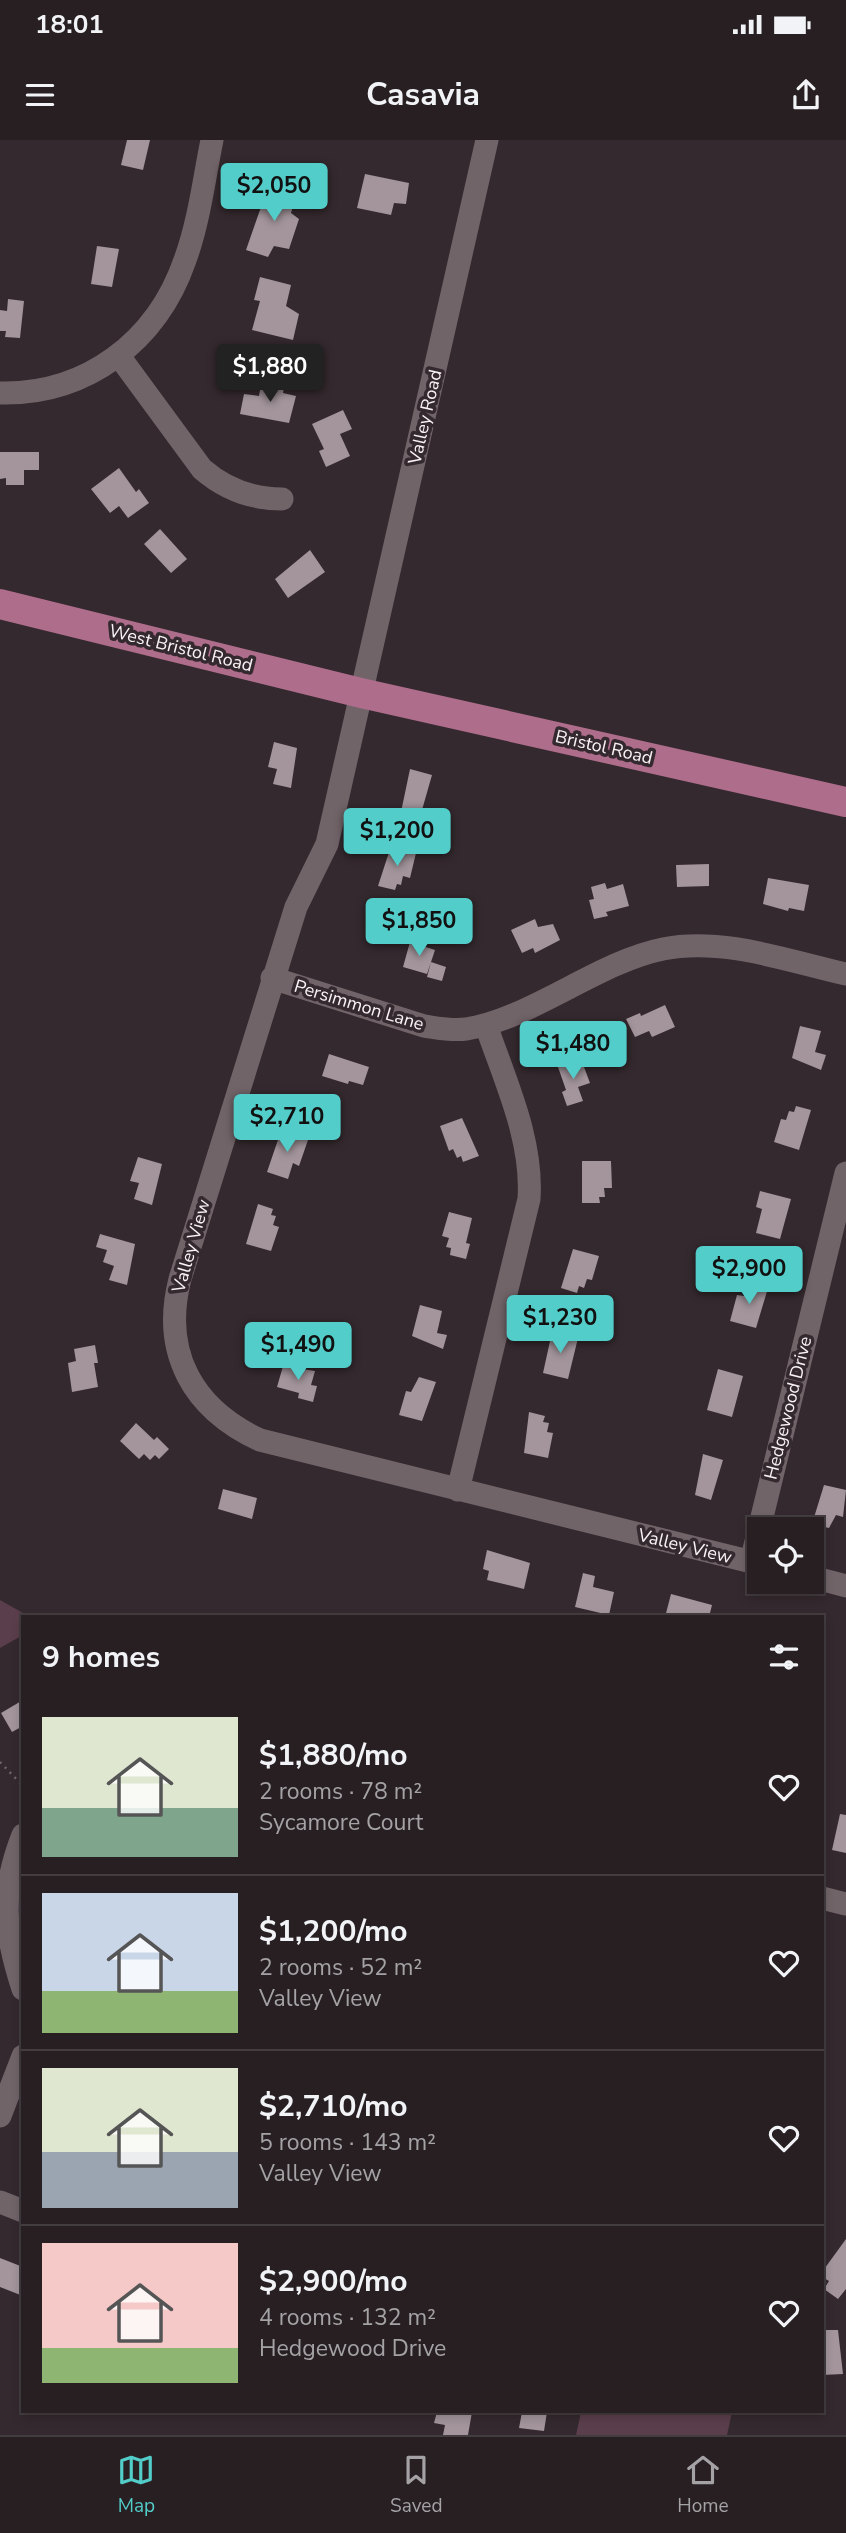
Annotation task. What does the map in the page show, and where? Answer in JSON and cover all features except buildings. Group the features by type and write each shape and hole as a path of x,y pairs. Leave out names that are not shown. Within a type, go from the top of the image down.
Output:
{"main road":[{"name":"West Bristol Road","path":"0,604 361,693"},
{"name":"Bristol Road","path":"361,693 846,802"}],"street":[{"path":"0,393 59,386 83,378 119,356 144,334 164,307 187,257 212,140"},
{"name":"Valley Road","path":"361,693 486,140"},
{"path":"119,356 202,469 213,479 249,495 282,499"},
{"name":"Valley View","path":"361,693 348,764 327,844 296,908 272,978 175,1297 174,1324 180,1359 202,1399 221,1418 260,1440 747,1561"},
{"name":"Persimmon Lane","path":"272,978 424,1026 448,1030 486,1025 639,956 685,946 732,948 846,974"},
{"path":"458,1490 529,1199 531,1174 526,1146 486,1025"},
{"name":"Hedgewood Drive","path":"766,1517 846,1173"},
{"path":"824,1580 846,1586"},
{"path":"21,1841 8,1877 5,1922 21,1982"},
{"path":"0,2116 21,2061"},
{"path":"0,2202 21,2210"}],"path":[{"path":"0,1762 21,1784"}],"shaded area":[{"path":"0,1600 26,1615 21,1615 21,1636 0,1648"},
{"path":"581,2413 732,2413 727,2435 576,2435"}]}
